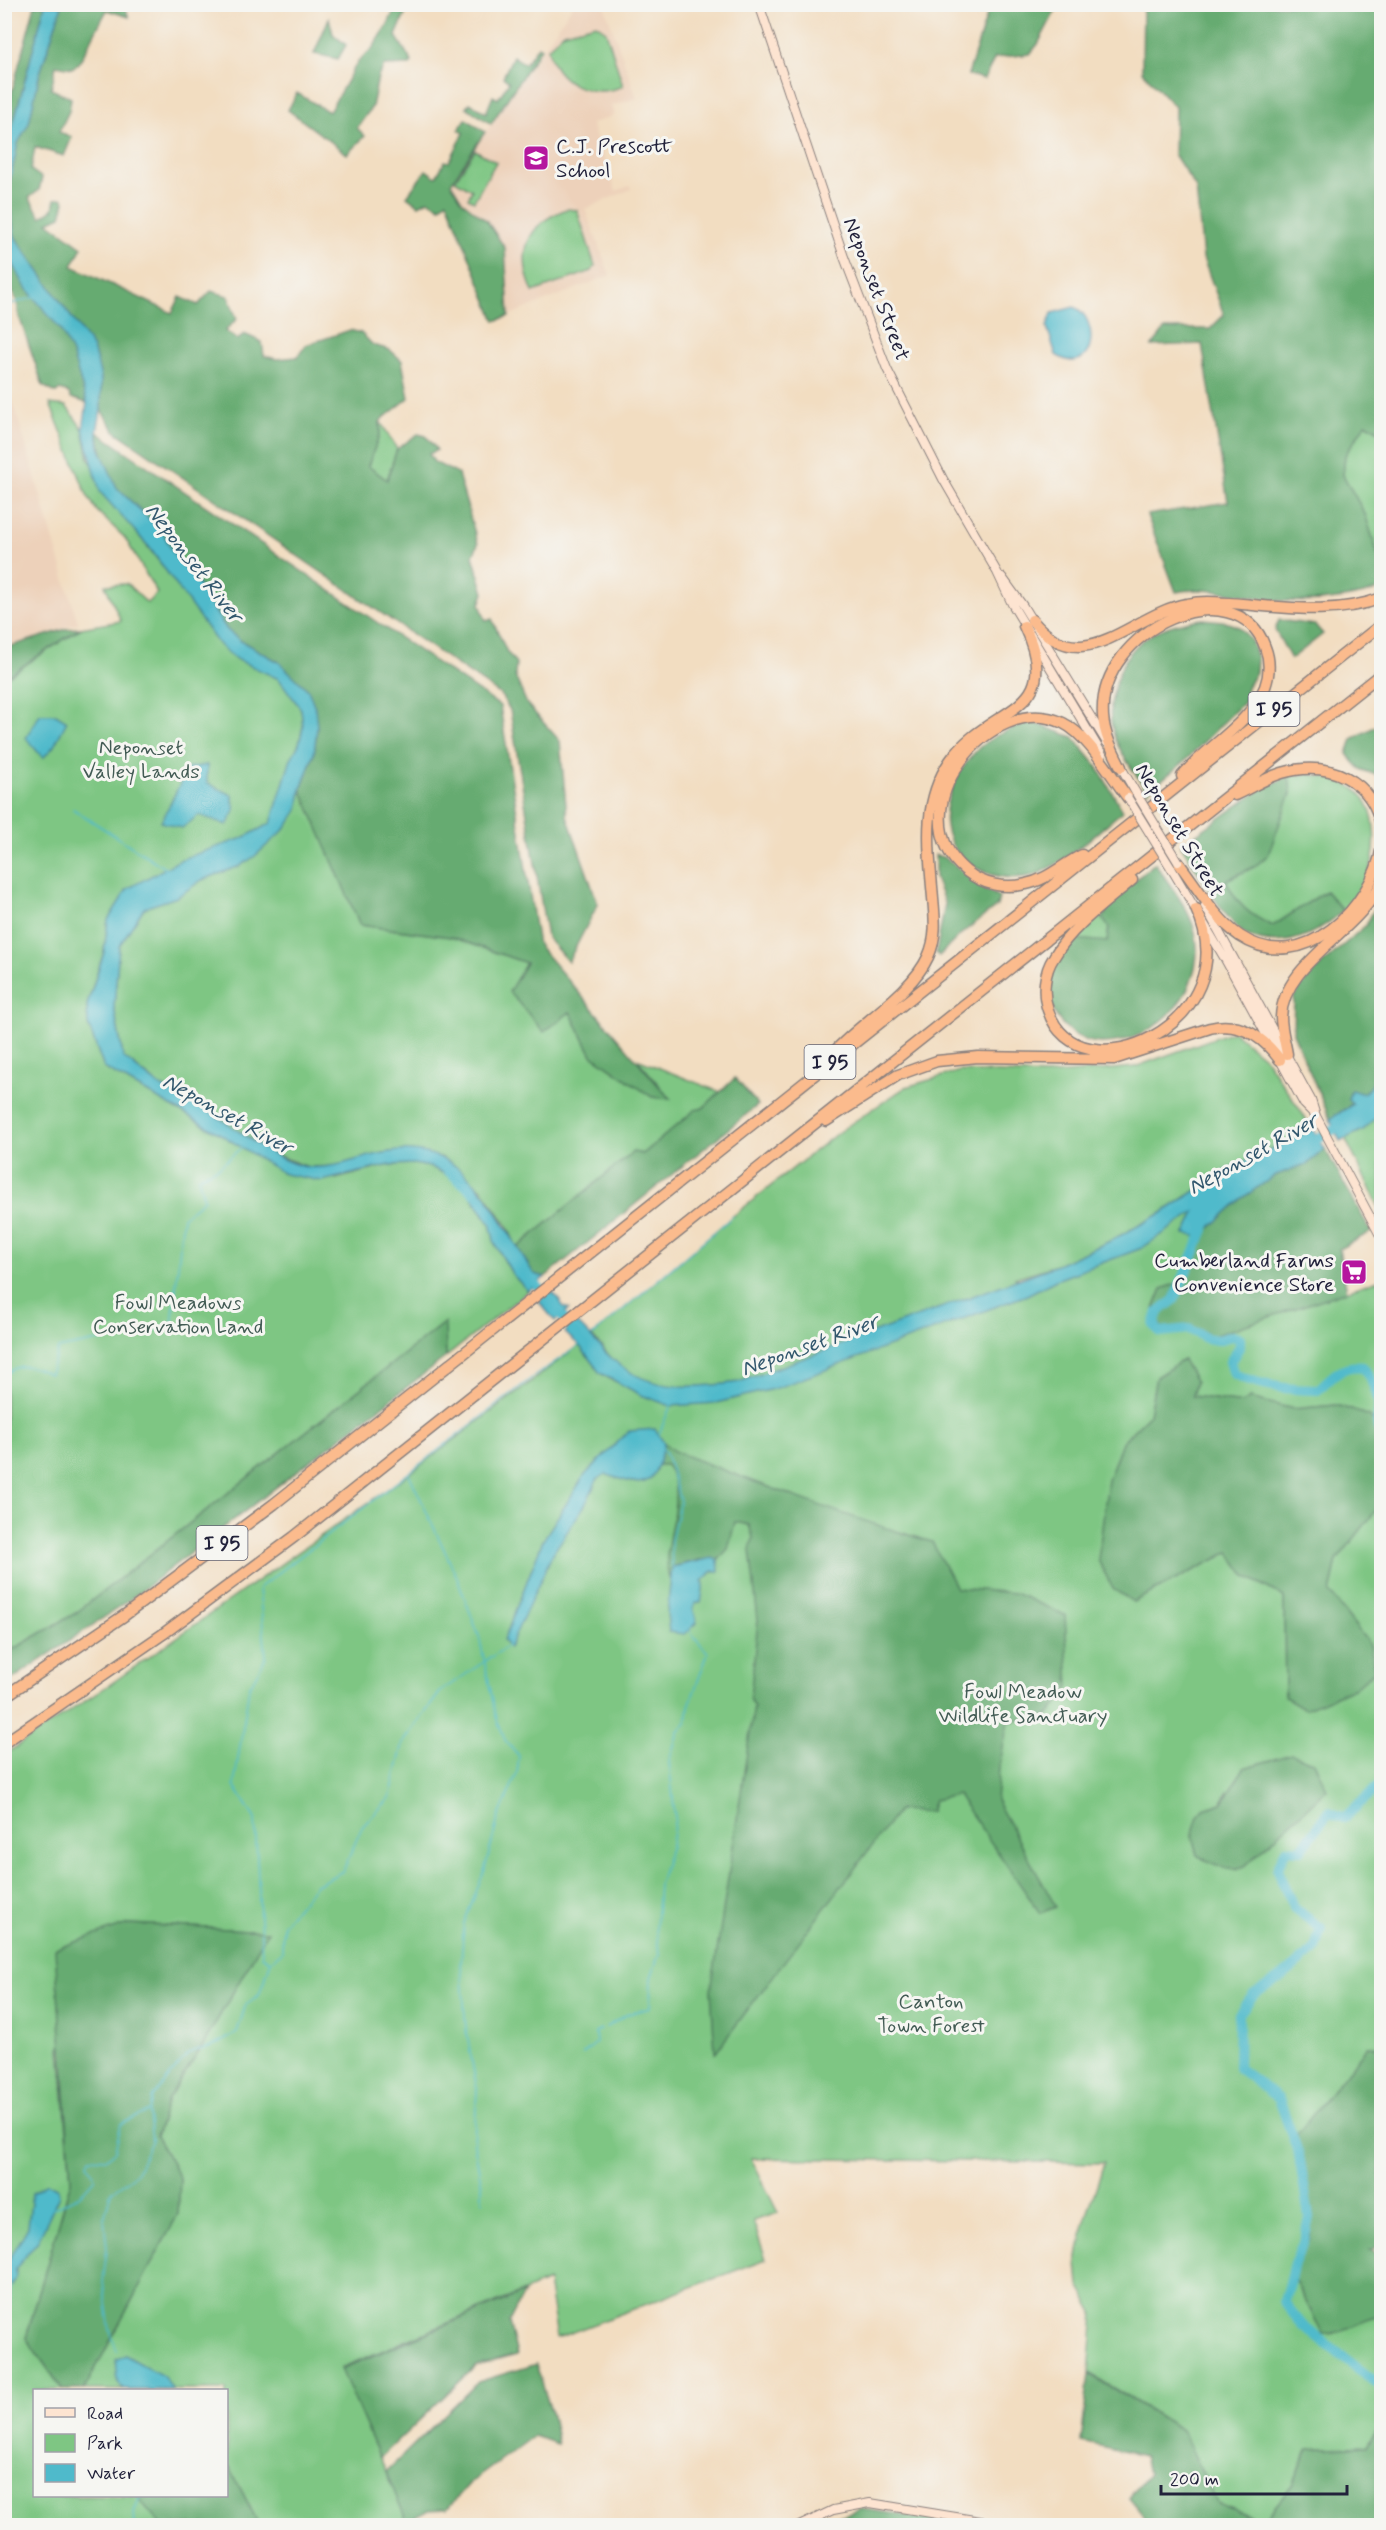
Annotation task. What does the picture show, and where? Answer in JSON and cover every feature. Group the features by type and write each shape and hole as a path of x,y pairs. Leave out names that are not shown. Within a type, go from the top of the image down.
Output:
{"highway":[{"path":"1028,623 1057,640 1087,646 1104,642 1163,611 1188,604 1216,602 1323,610 1352,606 1382,598"},
{"path":"1121,767 1105,729 1103,709 1110,677 1125,651 1150,628 1180,615 1210,611 1241,619 1256,631 1266,649 1269,670 1264,690 1251,709 1188,769 1166,795"},
{"path":"808,1080 841,1044 911,980 928,958 935,931 928,832 934,793 945,769 961,747 981,729 1024,702 1032,693 1037,678 1037,665 1028,623"},
{"name":"I 95","path":"4,1697 209,1553 1382,624"},
{"name":"I 95","path":"4,1743 106,1675 220,1593 1382,673"},
{"path":"1104,844 1032,882 1010,886 989,884 965,871 949,852 940,824 942,799 957,766 981,740 1011,723 1038,717 1059,721 1076,732 1132,795"},
{"path":"1216,804 1282,774 1306,769 1328,770 1347,776 1362,788 1374,805 1382,830"},
{"path":"1174,865 1236,933 1260,945 1286,947 1319,937 1350,913 1370,885 1382,846"},
{"path":"1156,852 1136,876 1066,941 1052,960 1045,980 1045,998 1050,1016 1060,1030 1081,1046 1108,1050 1143,1041 1173,1022 1195,995 1206,970 1206,941 1196,909"},
{"path":"1284,1057 1281,1015 1291,984 1304,967 1361,914 1382,881"},
{"path":"792,1140 898,1075 921,1066 950,1059 1109,1059 1136,1053 1210,1028 1224,1026 1241,1028 1284,1057"}],"main road":[{"name":"Neponset Street","path":"759,4 844,257 882,358 943,479 1174,865 1224,938 1284,1057 1304,1104 1316,1116 1382,1239"},
{"name":"Neponset Street","path":"1028,623 1121,767 1132,795"},
{"name":"Neponset Street","path":"1174,865 1196,909 1284,1057"},
{"path":"799,2526 833,2510 870,2503 1011,2526"}],"shaded area":[{"name":"C.J. Prescott School","path":"573,5 604,5 637,98 611,106 614,115 591,124 616,191 630,186 631,189 585,209 610,275 495,321 442,187 451,183"},
{"path":"5,374 78,623 4,648"}],"green space":[{"path":"35,5 45,5 5,155 5,117"},
{"path":"62,5 124,5 129,17 107,10 79,63 72,68 56,65 51,89 71,98 69,111 59,132 72,137 64,156 35,147 31,170 42,178 39,190 29,198 41,217 53,209 55,199 62,198 65,202 61,216 48,222 82,247 72,266 172,313 180,297 198,305 211,291 228,296 237,319 225,331 238,340 244,334 262,342 264,356 277,359 297,357 306,345 350,330 361,333 373,345 390,350 402,361 409,398 380,421 380,433 368,466 387,480 397,449 418,434 426,436 437,450 429,454 434,462 458,474 478,544 473,556 484,593 480,604 486,621 492,619 507,652 516,663 515,676 527,704 560,741 567,816 598,904 568,962 547,938 510,710 501,695 116,432 101,410 101,377 93,348 15,237 7,194 18,143 29,123 39,76"},
{"path":"397,5 409,5 396,36 412,62 410,65 384,66 378,77 372,107 357,128 365,136 347,154 288,110 297,93 329,112 358,61 372,49 386,28"},
{"path":"990,5 1061,5 1030,54 995,58 984,79 968,75"},
{"path":"1143,5 1381,5 1381,432 1366,423 1345,455 1343,475 1365,514 1381,559 1381,589 1335,600 1311,601 1272,600 1203,590 1176,592 1147,515 1228,502 1202,344 1152,346 1165,329 1210,329 1224,315 1203,258 1196,188 1174,154 1175,107 1142,71"},
{"path":"329,18 333,34 346,45 338,59 314,54"},
{"path":"596,24 606,31 623,86 611,90 587,89 566,79 558,71 548,48 564,32"},
{"path":"538,46 541,48 491,124 466,107 470,103 486,113 493,96 498,99 509,82 503,77 513,56 525,64"},
{"path":"466,119 485,132 451,183 462,201 487,221 505,248 509,316 495,321 447,201 440,207 428,200 419,205 407,196 426,170 436,177 445,161 449,162 464,133 459,129"},
{"path":"475,150 496,162 474,201 468,198 472,190 455,180"},
{"path":"567,209 577,210 595,266 592,271 533,292 525,265 528,241 542,223"},
{"path":"4,249 16,271 65,337 73,355 87,403 71,398 69,393 60,390 56,393 43,386 19,316 17,302 5,274"},
{"path":"50,404 66,406 83,429 89,459 127,520 185,595 259,668 279,679 291,692 301,709 303,727 299,744 291,760 360,925 451,937 527,963 570,1012 592,1055 652,1097 670,1098 637,1059 720,1092 703,1108 695,1110 643,1154 633,1152 517,1248 507,1225 482,1189 441,1157 389,1152 342,1166 308,1167 272,1153 214,1115 161,1087 123,1057 114,1007 119,946 143,909 108,920 104,952 87,1005 88,1024 104,1068 217,1132 336,1179 390,1165 414,1164 431,1167 471,1187 473,1199 490,1223 495,1244 513,1275 528,1291 446,1357 444,1323 76,1613 5,1654 5,678 81,628 121,621 105,585 127,584 147,603 157,593 125,538 97,511 87,495"},
{"path":"380,421 397,449 387,480 368,466 380,433"},
{"path":"1366,423 1381,433 1382,438 1381,559 1365,514 1343,475 1345,455"},
{"path":"97,432 500,706 538,945 670,1099 652,1097 592,1055 570,1012 544,1032 509,992 526,963 451,937 360,925 301,789 314,754 317,727 279,662 241,641 227,630 197,583 174,554 162,531 117,488 105,465"},
{"path":"1203,619 1223,621 1239,627 1251,640 1257,658 1256,672 1247,687 1244,702 1184,762 1147,792 1114,736 1111,704 1119,673 1126,659 1145,638 1171,626"},
{"path":"1279,620 1315,625 1323,634 1291,659 1275,630"},
{"path":"81,628 5,678 5,648 66,629"},
{"path":"1031,722 1073,737 1097,766 1123,811 1079,848 1042,872 1016,877 989,874 966,861 950,840 946,816 950,794 960,773 979,748 1010,729"},
{"path":"1378,725 1381,759 1376,775 1360,769 1347,754 1352,739"},
{"path":"1308,774 1345,784 1364,798 1369,808 1374,831 1371,867 1362,886 1343,911 1326,891 1273,926 1244,908 1234,896 1226,880 1254,867 1291,794 1289,776"},
{"path":"1289,776 1291,793 1268,855 1254,867 1226,880 1239,903 1257,918 1273,926 1326,891 1343,911 1310,934 1273,942 1246,935 1239,929 1211,893 1181,845 1263,788"},
{"path":"935,855 946,858 976,883 999,897 997,906 961,934 939,956 936,953 945,904 935,878"},
{"path":"1155,863 1181,901 1193,925 1197,947 1195,968 1188,988 1176,1006 1161,1021 1143,1033 1123,1041 1101,1043 1085,1040 1071,1032 1053,1010 1050,998 1052,973 1066,949 1076,939 1107,942 1109,928 1103,919 1112,900"},
{"path":"1381,896 1381,1073 1364,1094 1358,1094 1353,1103 1330,1119 1293,1033 1294,996 1312,973 1366,925"},
{"path":"1112,900 1107,942 1096,942 1061,952"},
{"path":"1233,1031 1265,1058 1313,1129 1227,1170 1162,1213 1108,1242 1057,1265 1014,1278 1033,1281 1204,1201 1186,1233 1200,1237 1181,1282 1162,1289 1154,1309 1161,1312 1163,1328 1197,1329 1213,1336 1381,1279 1381,1437 1370,1416 1336,1405 1293,1409 1250,1398 1243,1403 1192,1396 1195,1382 1183,1360 1156,1377 1149,1415 1122,1442 1133,1602 1229,1552 1246,1576 1284,1597 1285,1696 1370,1645 1330,1593 1337,1560 1381,1504 1382,1626 1377,1650 1382,1674 1381,2047 1368,2046 1295,2138 1304,2162 1307,2181 1304,2196 1311,2221 1310,2238 1292,2275 1317,2323 1333,2334 1358,2322 1381,2316 1381,2426 1367,2446 1309,2449 1292,2486 1264,2521 1217,2503 1182,2430 1089,2373 1094,2312 1079,2286 1077,2263 1084,2224 1104,2163 751,2158 778,2213 753,2221 766,2259 557,2338 548,2281 341,2368 409,2525 259,2525 228,2464 228,2389 85,2389 178,2214 180,2178 156,2136 168,2099 200,2050 268,1931 128,1924 60,2048 71,2181 26,2338 62,2389 33,2389 33,2497 137,2497 162,2525 5,2526 5,1754 109,1685 409,1474 579,1345 600,1373 613,1381 614,1361 592,1336 733,1216 840,1131 906,1087 960,1071 1045,1075 1135,1067","holes":["932,1543 955,1588 795,1720","1227,1792 1237,1870 1209,1862 1197,1855 1192,1833 1204,1809 1222,1803"]},
{"path":"735,1078 758,1105 545,1277 534,1274 517,1248 633,1152 643,1154 695,1110 703,1108"},
{"path":"1381,1113 1381,1211 1345,1138 1363,1130"},
{"path":"1325,1149 1371,1232 1339,1249 1347,1291 1213,1336 1197,1329 1163,1328 1158,1323 1160,1312 1154,1309 1162,1289 1181,1282 1200,1237 1241,1199 1276,1175 1307,1164"},
{"path":"445,1322 446,1357 124,1604 5,1684 5,1654 76,1613"},
{"path":"1183,1360 1196,1382 1192,1396 1243,1403 1250,1398 1293,1409 1336,1405 1370,1416 1381,1437 1381,1504 1337,1560 1330,1593 1370,1645 1375,1671 1354,1688 1305,1709 1285,1697 1284,1597 1246,1576 1229,1552 1133,1602 1113,1589 1098,1560 1108,1480 1122,1442 1149,1415 1156,1377"},
{"name":"Fowl Meadow Wildlife Sanctuary","path":"664,1443 674,1451 770,1487 932,1542 956,1588 1015,1593 1065,1615 1069,1688 1049,1715 1008,1722 999,1768 996,1800 1056,1907 1040,1913 958,1795 934,1800 930,1812 899,1810 715,2053 711,1991 754,1706 750,1699 758,1620 750,1550 753,1538 749,1525 735,1522 728,1549 718,1560 699,1560 672,1567 670,1581 667,1551 675,1505 675,1491 673,1477 666,1465 657,1465"},
{"path":"1291,1754 1314,1762 1327,1789 1245,1866 1226,1868 1197,1855 1192,1836 1198,1816 1204,1809 1222,1803 1244,1768"},
{"path":"128,1924 268,1931 200,2050 168,2099 156,2136 180,2178 178,2214 85,2389 62,2389 26,2338 71,2181 55,1949"},
{"path":"1368,2046 1381,2047 1381,2245 1370,2250 1381,2255 1381,2316 1338,2332 1323,2334 1292,2275 1310,2238 1311,2221 1304,2196 1307,2181 1304,2162 1294,2138"},
{"path":"524,2292 509,2322 517,2355 476,2366 380,2458 341,2369"},
{"path":"536,2364 551,2411 558,2444 534,2436 470,2483 447,2509 429,2510 407,2522 386,2472 478,2382"},
{"path":"1089,2374 1182,2430 1217,2503 1263,2521 1292,2486 1309,2449 1367,2446 1381,2426 1381,2525 1151,2525 1129,2498 1148,2474 1144,2456 1081,2442"},
{"path":"228,2464 259,2525 162,2525 137,2497 228,2497"},
{"path":"861,2509 975,2525 809,2526"}],"water":[{"path":"45,5 62,5 39,76 29,123 18,143 7,194 15,237 93,348 101,377 101,410 97,432 99,447 117,488 162,531 174,554 197,583 227,630 241,641 279,662 308,690 315,707 317,727 314,754 301,789 298,810 286,828 255,856 240,866 202,880 177,897 144,908 119,946 114,1007 123,1057 163,1088 215,1115 273,1154 298,1165 331,1166 390,1152 418,1152 442,1158 462,1171 479,1188 534,1274 545,1277 528,1291 513,1275 495,1244 490,1223 473,1198 471,1187 431,1167 414,1164 390,1165 322,1181 284,1174 217,1132 104,1068 88,1024 87,1005 104,952 108,920 127,889 182,859 243,838 271,823 303,727 301,709 279,679 236,659 219,645 149,547 100,492 83,429 87,403 72,353 60,329 26,288 5,249 5,155"},
{"path":"1074,307 1083,313 1091,334 1086,354 1079,360 1069,361 1056,355 1047,327 1052,313"},
{"path":"40,714 56,714 67,721 54,746 43,758 26,738"},
{"path":"207,765 207,783 232,795 235,811 227,825 199,815 182,828 161,822 188,768"},
{"path":"1381,1073 1381,1113 1363,1130 1340,1141 1330,1119 1353,1104 1348,1099 1351,1090 1364,1094"},
{"path":"1313,1129 1325,1149 1307,1164 1276,1175 1241,1199 1200,1237 1185,1234 1195,1212 1142,1248 1056,1280 1027,1295 777,1388 716,1403 671,1406 641,1395 600,1373 579,1345 565,1333 577,1323 616,1362 630,1372 660,1384 706,1386 739,1382 1057,1265 1108,1242 1162,1213 1227,1170"},
{"path":"552,1291 564,1307 569,1309 555,1321 539,1302"},
{"path":"655,1429 664,1443 652,1477 640,1483 605,1474 597,1480 585,1505 553,1553 509,1648 504,1640 543,1540 584,1476 629,1431"},
{"path":"712,1558 718,1560 719,1571 713,1571 702,1581 704,1583 701,1603 696,1603 693,1608 697,1623 685,1634 669,1632 667,1613 672,1567"},
{"path":"47,2183 58,2189 59,2195 38,2241 16,2268 16,2277 12,2286 5,2281 5,2267 28,2227 32,2193"},
{"path":"125,2355 163,2376 172,2389 122,2389 118,2382 116,2360"}],"waterway":[{"path":"4,306 35,297"},
{"path":"73,809 168,870"},
{"name":"Neponset River","path":"1306,1145 1347,1122"},
{"path":"4,1376 15,1368 26,1366 50,1374 58,1349 172,1326 183,1217 204,1199 198,1177 219,1167 242,1147"},
{"name":"Neponset River","path":"448,1171 482,1199"},
{"path":"592,1336 733,1216"},
{"path":"1206,1225 1174,1300 1158,1312 1154,1325 1160,1332 1189,1329 1206,1338 1217,1340 1232,1336 1240,1339 1240,1346 1230,1362 1234,1374 1254,1382 1318,1390 1343,1369 1363,1367 1378,1397 1378,1425 1382,1436"},
{"name":"Neponset River","path":"527,1273 579,1338"},
{"path":"270,1961 262,1956 255,1819 234,1785 249,1688 266,1657 259,1588 533,1377 581,1344"},
{"path":"659,1434 671,1405"},
{"path":"662,1448 667,1456 680,1501 671,1541 672,1567"},
{"path":"409,1474 456,1575 479,1636 497,1720 505,1740 519,1756 517,1773 498,1819 484,1872 464,1923 461,1964 466,2029 477,2089 474,2144 482,2187 482,2201"},
{"path":"606,2027 628,2014 650,2008 651,1978 659,1954 656,1929 659,1884 671,1845 675,1818 669,1761 678,1732 687,1722 689,1706 708,1653 689,1630"},
{"path":"53,2208 80,2195 95,2178 88,2163 90,2158 106,2159 115,2151 121,2124 149,2111 152,2098 188,2054 220,2043 237,2032 246,2004 259,1995 271,1961 282,1952 283,1924 316,1885 343,1871 362,1827 390,1798 403,1743 441,1691 509,1645"},
{"path":"1382,1783 1344,1818 1329,1812 1301,1850 1286,1849 1277,1870 1294,1908 1321,1928 1315,1949 1282,1977 1254,1994 1239,2014 1238,2068 1279,2099 1299,2155 1309,2217 1304,2241 1294,2263 1284,2302 1303,2326 1382,2387"},
{"path":"583,2054 596,2043 595,2032 601,2029"},
{"path":"117,2351 110,2331 103,2282 107,2249 104,2219 111,2192 136,2174 152,2140 149,2113"},
{"path":"4,2337 9,2322 10,2284"},
{"path":"135,2526 134,2513 140,2497"}],"place":[{"name":"C.J. Prescott School","path":"536,158"},
{"name":"Cumberland Farms Convenience Store","path":"1354,1272"}],"park label":[{"name":"Neponset Valley Lands","path":"141,759"},
{"name":"Fowl Meadows Conservation Land","path":"178,1314"},
{"name":"Canton Town Forest","path":"931,2013"}]}
